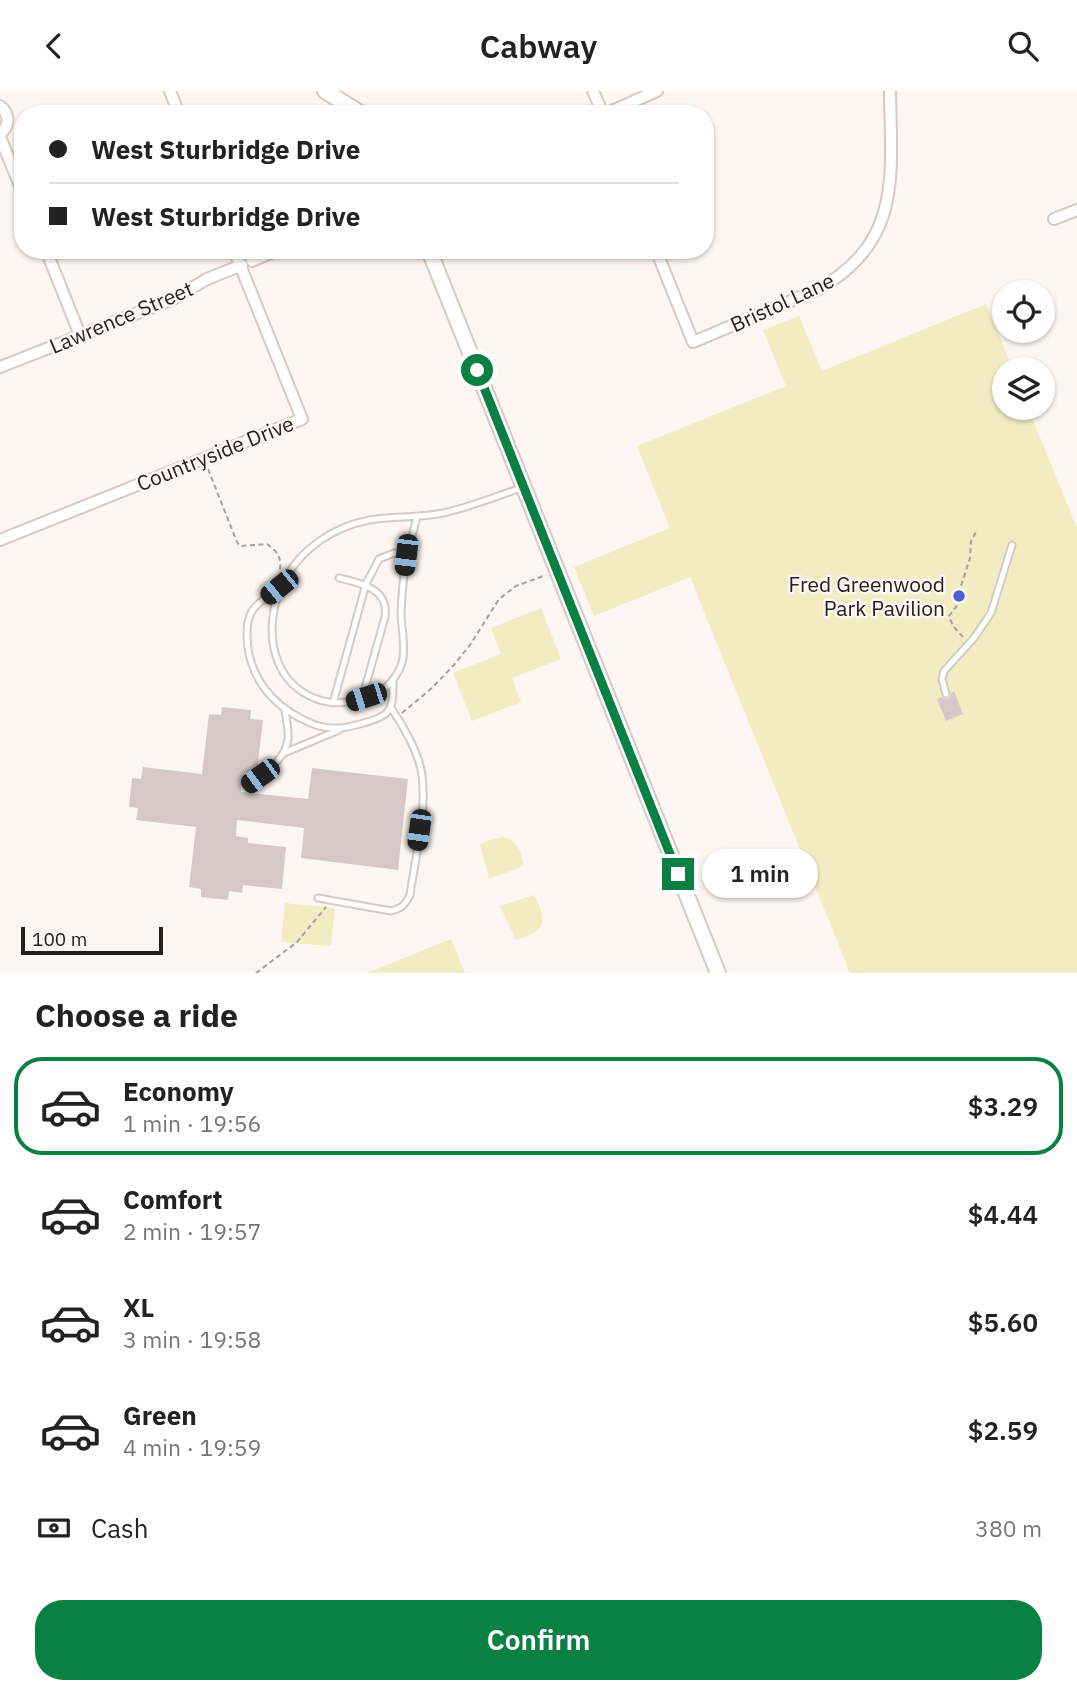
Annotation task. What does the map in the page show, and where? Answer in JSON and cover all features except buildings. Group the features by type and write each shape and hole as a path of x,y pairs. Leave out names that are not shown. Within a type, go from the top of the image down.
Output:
{"street":[{"path":"326,91 348,105"},
{"path":"625,105 657,91"},
{"name":"Bristol Lane","path":"660,259 693,342 833,281 860,257 879,227 886,210 891,174 890,91"},
{"path":"0,106 8,118 6,128 0,135 14,170"},
{"path":"1054,219 1077,210"},
{"path":"50,259 80,335"},
{"name":"Countryside Drive","path":"0,540 302,419 241,259"},
{"name":"Lawrence Street","path":"0,367 173,299 207,279 256,259"},
{"path":"433,259 718,973"}],"lane":[{"path":"417,517 406,555 401,614 403,660 393,680 383,690 346,704 324,702 307,695 290,681 276,656 272,637 273,614 281,586 292,567 307,551 341,528 369,520 417,517 471,506 524,487"},
{"path":"946,694 942,679 944,671 991,613 1012,545"},
{"path":"333,703 366,584 379,559 394,553 406,555"},
{"path":"339,578 366,584 380,596 385,606 385,617 365,688 366,697"},
{"path":"281,586 253,608 246,624 247,649 255,674 271,698 285,710 317,726 342,729"},
{"path":"284,753 342,729 378,719 388,712 393,703 393,680"},
{"path":"318,898 391,911 406,904 410,895 422,809 422,775 415,753 391,708"},
{"path":"246,785 273,766 284,753 288,737 285,710"}],"path":[{"path":"204,458 237,542 240,546 267,544 275,549 280,558 278,575 281,586"},
{"path":"969,643 955,629 949,616 959,603 960,589 970,558 971,541 977,530"},
{"path":"398,718 432,688 471,645 499,599 516,586 557,571"},
{"path":"256,973 297,942 331,900"}],"shaded area":[{"path":"986,304 992,318 992,343 1002,343 1008,357 992,357 992,420 1033,420 1077,528 1077,973 850,973 690,577 594,616 574,567 670,528 637,446 786,386 763,330 799,316 822,371"},
{"path":"541,608 561,659 512,678 521,702 472,721 453,673 501,654 491,628"},
{"path":"504,837 516,844 524,866 489,879 480,844"},
{"path":"534,895 541,911 539,929 516,940 500,906"},
{"path":"285,903 335,908 331,946 281,942"},
{"path":"451,939 465,973 367,973"}],"place":[{"name":"Fred Greenwood Park Pavilion","path":"959,596"}],"route":[{"path":"477,370 678,874"}]}
